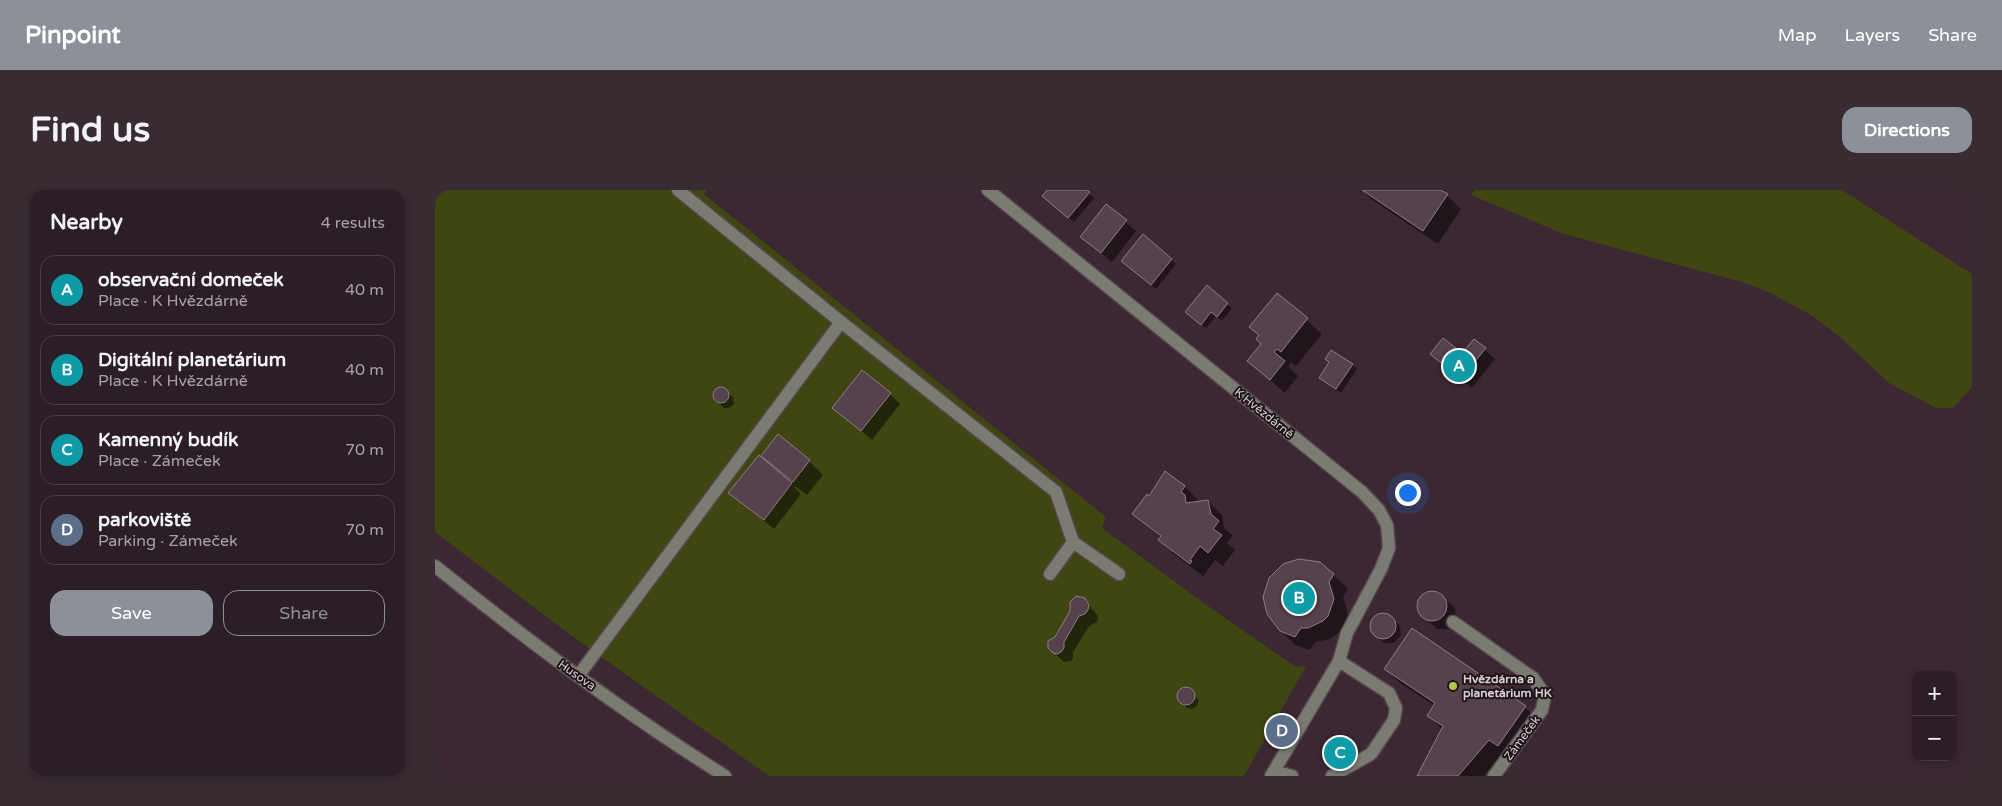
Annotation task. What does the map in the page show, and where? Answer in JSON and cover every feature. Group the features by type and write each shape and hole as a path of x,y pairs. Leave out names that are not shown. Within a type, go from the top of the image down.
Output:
{"street":[{"path":"678,190 1056,492 1073,542 1119,574"},
{"name":"K Hvězdárně","path":"988,190 1362,492 1379,510 1387,525 1389,548 1381,569 1347,633 1339,661 1272,774"},
{"path":"578,676 841,322"},
{"path":"1051,574 1073,542"},
{"name":"Husova","path":"435,566 578,676 674,744 725,776"},
{"name":"Zámeček","path":"1453,622 1533,678 1545,695 1542,710 1494,776"},
{"path":"1331,776 1371,754 1394,720 1396,708 1389,693 1339,661"},
{"path":"1272,774 1292,776"}],"green space":[{"path":"435,190 707,190 704,194 1106,517 1102,528 1205,604 1296,667 1306,666 1244,776 769,776 576,639 435,532"},
{"path":"1475,190 1842,190 1972,274 1972,387 1953,408 1936,408 1889,383 1840,337 1811,315 1769,292 1742,282 1564,234 1471,195"}],"building":[{"path":"1047,190 1087,190 1090,192 1068,218 1042,196"},
{"path":"1362,190 1441,190 1448,194 1423,231"},
{"path":"1106,204 1127,220 1101,253 1080,237"},
{"path":"1143,234 1172,259 1151,285 1121,261"},
{"path":"1207,285 1228,303 1217,317 1211,312 1201,325 1185,312"},
{"path":"1277,293 1308,318 1281,352 1277,349 1274,352 1285,361 1270,380 1247,361 1261,344 1256,339 1259,335 1249,327"},
{"path":"1443,338 1462,353 1474,339 1486,348 1461,379 1430,354"},
{"path":"1331,350 1353,364 1336,389 1319,378 1329,362 1325,359"},
{"path":"862,370 891,393 861,431 832,408"},
{"path":"718,387 724,387 729,392 727,401 718,403 713,398 713,392"},
{"path":"778,434 810,460 793,482 761,456"},
{"path":"759,455 792,483 764,520 728,493"},
{"path":"1165,471 1185,486 1181,492 1185,495 1186,503 1208,500 1211,514 1219,521 1213,529 1222,535 1208,553 1200,546 1190,560 1192,561 1190,564 1158,540 1161,536 1132,514 1147,494 1149,496"},
{"path":"1299,559 1320,562 1334,574 1329,582 1334,599 1328,616 1323,621 1308,628 1301,628 1295,637 1280,631 1267,614 1263,597 1269,578 1283,564"},
{"path":"1432,591 1443,595 1447,606 1443,617 1432,621 1421,617 1417,606 1421,595"},
{"path":"1076,596 1085,598 1089,605 1088,610 1085,614 1079,616 1064,642 1064,648 1061,652 1053,653 1048,648 1048,641 1055,637 1070,611 1070,602"},
{"path":"1383,613 1392,617 1396,626 1392,635 1383,639 1374,635 1370,626 1374,617"},
{"name":"Hvězdárna a planetárium HK","path":"1412,628 1526,706 1498,746 1489,740 1458,776 1417,776 1443,726 1427,716 1435,703 1384,669"},
{"path":"1186,687 1192,690 1195,696 1192,702 1186,705 1180,702 1177,696 1180,690"}],"place":[{"name":"observační domeček","path":"1459,366"},
{"name":"Digitální planetárium","path":"1299,598"},
{"name":"Hvězdárna a planetárium HK","path":"1453,686"},
{"name":"parkoviště","path":"1282,731"},
{"name":"Kamenný budík","path":"1340,753"}]}
